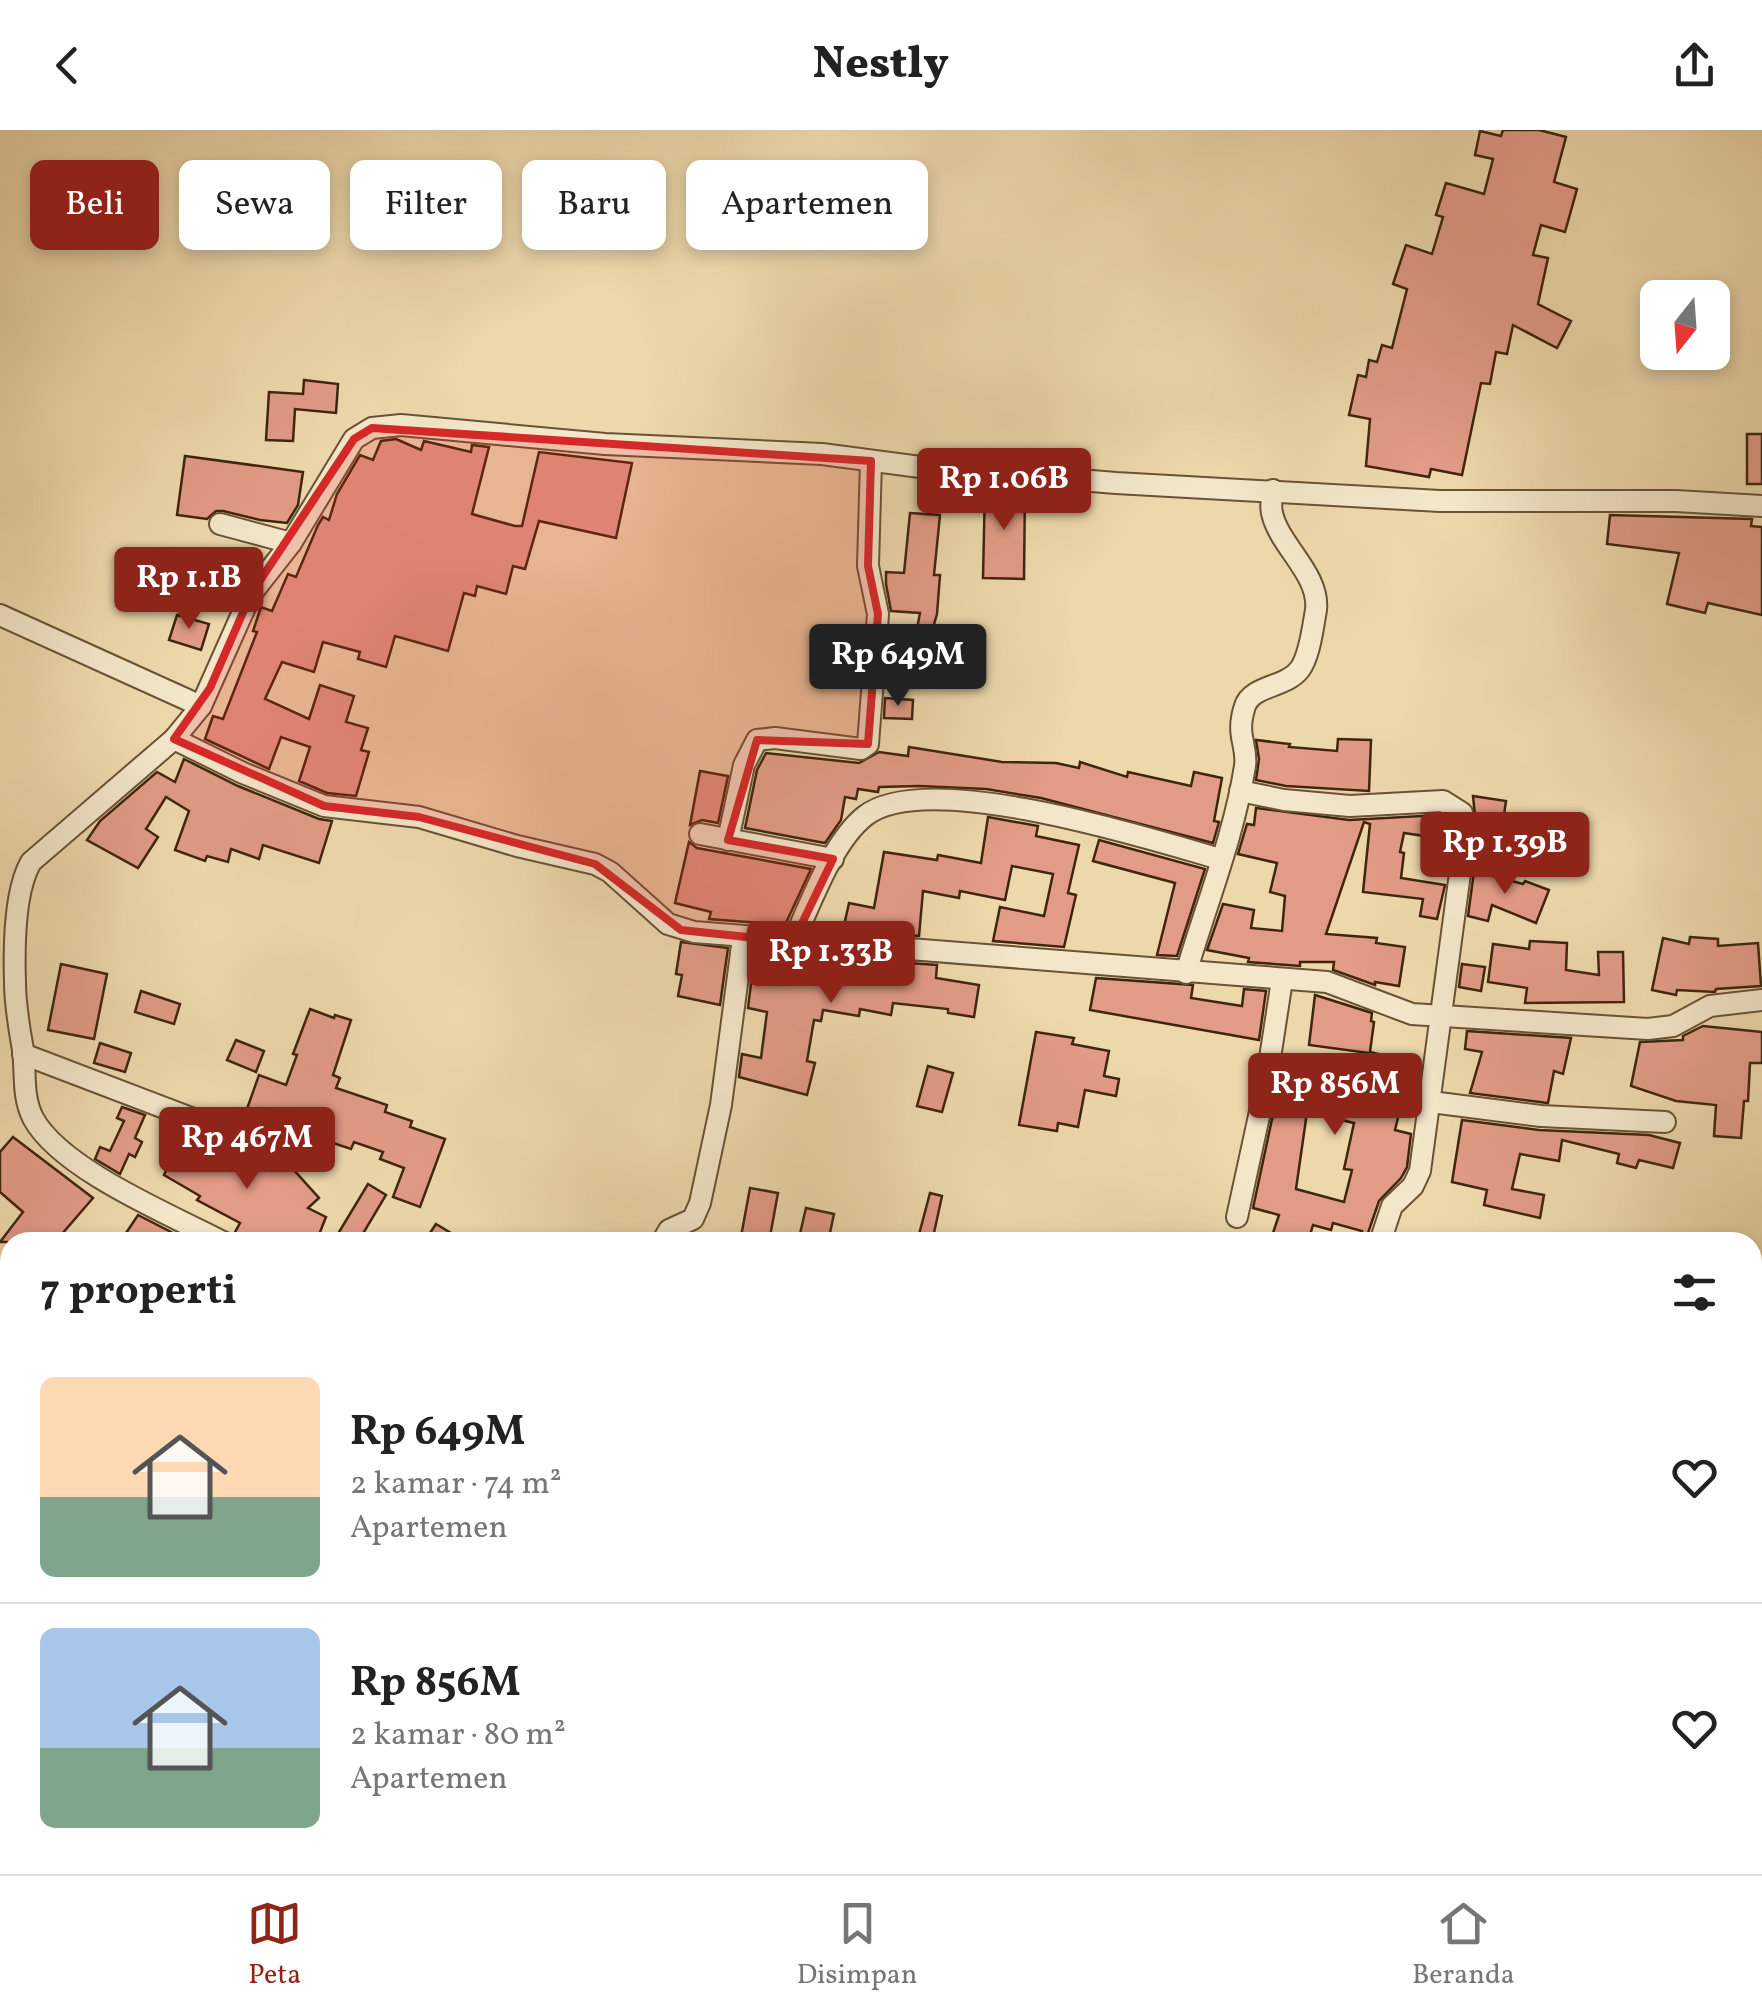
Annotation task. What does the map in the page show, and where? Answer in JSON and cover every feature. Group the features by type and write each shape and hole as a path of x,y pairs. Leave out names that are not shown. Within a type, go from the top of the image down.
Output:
{"street":[{"path":"203,1232 82,1167 33,1118 24,1092 14,958 27,870 31,862 174,739 201,706 251,594 290,542 354,439 372,428 790,452 1116,483 1440,501 1676,501 1762,506"},
{"path":"728,840 744,765 757,740 775,738 862,749 868,744 878,614 868,566 871,461"},
{"path":"1186,973 1240,791 1246,763 1239,731 1245,705 1254,694 1275,687 1298,672 1316,608 1313,589 1272,515 1273,490"},
{"path":"220,524 290,542"},
{"path":"0,615 201,706"},
{"path":"174,739 324,806 419,817 594,864 610,872 668,924 694,932 1340,985 1400,1011 1438,1018 1662,1028 1710,1006 1762,1000"},
{"path":"1240,791 1350,806 1433,801 1459,808 1465,822 1418,1179 1392,1206 1383,1232"},
{"path":"794,942 833,859 865,816 899,801 972,802 1024,809 1220,859"},
{"path":"700,834 833,859"},
{"path":"668,1232 692,1219 700,1204 721,1105 743,938"},
{"path":"1237,1217 1266,1084 1282,980"},
{"path":"23,1054 288,1154"},
{"path":"1431,1102 1541,1116 1665,1122"}],"highlighted area":[{"path":"372,428 871,461 868,566 878,614 868,744 757,740 728,840 833,859 793,942 681,930 595,864 419,817 324,806 174,739 210,688 251,594 354,439"}],"building":[{"path":"1503,130 1539,130 1566,137 1554,182 1577,189 1565,232 1541,225 1533,255 1548,258 1538,304 1571,321 1557,348 1513,325 1507,354 1496,352 1490,384 1481,383 1462,475 1431,469 1429,477 1366,466 1370,419 1349,415 1358,375 1366,377 1369,360 1377,362 1382,345 1392,348 1407,289 1393,284 1406,245 1432,254 1443,217 1436,215 1446,183 1484,194 1493,159 1475,155 1480,131 1501,136"},
{"path":"304,380 338,384 336,413 295,409 293,441 266,440 269,392 303,394"},
{"path":"1747,434 1762,434 1762,484 1747,484"},
{"path":"396,439 421,450 424,441 471,452 472,445 489,447 472,514 515,526 522,526 539,452 632,463 616,538 539,521 525,569 513,566 506,594 477,586 475,596 464,593 448,651 395,636 386,667 358,659 360,652 323,642 314,672 282,662 265,699 309,719 320,685 354,696 346,722 368,728 361,750 369,752 356,796 327,793 299,781 310,747 281,737 269,769 205,739 213,716 223,719 257,632 253,631 261,607 272,611 288,574 296,577 318,525 323,517 329,520 337,494 360,455 373,460 381,441"},
{"path":"185,456 303,472 298,505 287,523 223,511 216,511 207,519 177,515"},
{"path":"985,486 1025,489 1024,579 983,578"},
{"path":"910,513 940,515 934,575 940,575 932,631 917,629 920,613 891,611 886,572 904,573"},
{"path":"1610,515 1752,519 1751,526 1762,527 1762,615 1708,603 1705,613 1667,604 1679,553 1607,544"},
{"path":"177,615 209,624 201,650 169,640"},
{"path":"885,698 913,700 912,719 884,718"},
{"path":"1338,739 1371,740 1369,791 1286,786 1256,780 1256,740 1337,751"},
{"path":"909,747 1002,762 1056,763 1079,768 1080,762 1127,777 1128,772 1191,786 1194,772 1222,778 1214,821 1219,822 1213,843 1041,798 986,789 919,786 879,787 878,792 858,789 856,799 845,797 841,820 825,843 745,828 757,770 766,753 859,763 879,752 908,756"},
{"path":"184,759 238,786 332,821 319,863 263,845 259,859 231,849 228,862 207,856 205,861 175,850 189,811 166,797 146,829 158,837 138,868 87,840 100,821 157,772 175,782"},
{"path":"700,771 728,776 718,823 702,820 690,825"},
{"path":"1473,796 1506,801 1499,848 1478,845"},
{"path":"1256,808 1349,820 1439,815 1438,823 1450,824 1451,840 1404,833 1400,852 1404,853 1401,878 1445,885 1437,919 1420,916 1423,899 1363,892 1370,824 1364,822 1326,934 1377,938 1376,943 1405,947 1399,986 1375,985 1333,970 1334,962 1300,962 1300,966 1248,962 1249,958 1207,950 1223,904 1254,910 1251,928 1282,931 1285,896 1270,892 1277,863 1238,854 1247,824 1254,825"},
{"path":"988,817 1038,826 1036,836 1079,845 1068,893 1076,895 1064,947 993,941 1000,907 1044,916 1053,874 1012,866 1005,900 960,891 959,898 923,891 919,936 843,930 849,903 874,908 884,852 937,860 938,855 981,863"},
{"path":"1099,840 1205,869 1177,956 1157,955 1175,883 1093,861"},
{"path":"689,842 697,848 811,869 785,925 709,919 711,912 675,903"},
{"path":"1474,871 1549,890 1536,923 1492,905 1488,921 1468,916"},
{"path":"1690,937 1718,939 1718,946 1758,943 1761,986 1715,992 1677,990 1676,995 1652,990 1663,938 1689,944"},
{"path":"1530,941 1567,943 1566,970 1599,975 1598,952 1623,952 1624,1002 1525,1003 1527,988 1488,982 1493,944 1529,949"},
{"path":"681,942 728,948 720,1005 678,996 682,975 676,974"},
{"path":"755,951 866,959 864,971 907,978 909,963 937,965 936,978 979,985 974,1017 948,1013 948,1009 893,1003 891,1015 860,1009 859,1016 823,1010 821,1021 814,1020 807,1061 815,1063 807,1095 739,1077 742,1054 761,1058 767,1012 748,1008"},
{"path":"61,964 107,974 94,1039 48,1030"},
{"path":"1462,964 1485,967 1481,991 1459,987"},
{"path":"1096,978 1193,985 1191,998 1242,1006 1244,989 1266,991 1259,1040 1090,1010"},
{"path":"141,991 180,1004 174,1024 135,1012"},
{"path":"1315,995 1372,1013 1370,1052 1412,1062 1395,1130 1411,1134 1407,1167 1379,1201 1368,1232 1333,1223 1331,1230 1313,1225 1311,1232 1273,1232 1279,1215 1253,1208 1281,1077 1304,1082 1302,1089 1329,1095 1328,1101 1357,1108 1369,1053 1309,1045","holes":["1307,1112 1354,1123 1344,1169 1352,1170 1344,1202 1296,1189"]},
{"path":"310,1009 351,1020 333,1075 340,1078 336,1088 387,1105 385,1112 412,1121 410,1127 445,1139 420,1207 393,1197 404,1168 380,1159 383,1152 354,1142 351,1149 291,1129 287,1136 317,1154 314,1160 301,1156 293,1142 242,1123 259,1075 286,1085"},
{"path":"1703,1026 1762,1032 1762,1063 1750,1063 1741,1138 1714,1136 1716,1105 1676,1101 1631,1086 1640,1042 1683,1040 1683,1036"},
{"path":"1467,1031 1571,1038 1563,1074 1554,1071 1548,1103 1470,1093 1482,1052 1465,1049"},
{"path":"1036,1032 1074,1038 1072,1044 1109,1051 1104,1076 1119,1079 1116,1096 1085,1090 1078,1127 1058,1123 1057,1131 1019,1125"},
{"path":"236,1040 264,1051 256,1072 227,1060"},
{"path":"100,1043 131,1053 125,1072 94,1063"},
{"path":"928,1066 953,1073 942,1112 917,1106"},
{"path":"122,1107 145,1115 135,1138 142,1142 135,1157 129,1154 120,1174 95,1159 100,1147 110,1151 124,1121 117,1118"},
{"path":"1462,1120 1539,1130 1649,1135 1680,1143 1673,1168 1639,1160 1636,1168 1617,1163 1619,1154 1562,1140 1559,1161 1520,1154 1512,1189 1544,1195 1540,1218 1484,1205 1487,1190 1452,1182"},
{"path":"185,1130 221,1148 222,1145 292,1168 319,1198 308,1208 326,1217 320,1232 235,1232 240,1223 197,1200 200,1196 164,1175"},
{"path":"13,1137 93,1198 64,1232 8,1232 23,1212 0,1192 0,1152"},
{"path":"368,1184 386,1195 364,1232 339,1232"},
{"path":"750,1188 778,1193 771,1232 742,1232"},
{"path":"930,1193 942,1196 934,1232 920,1232"},
{"path":"806,1208 834,1214 830,1232 800,1232"},
{"path":"138,1215 171,1232 127,1232"},
{"path":"436,1224 449,1232 431,1232"}]}
